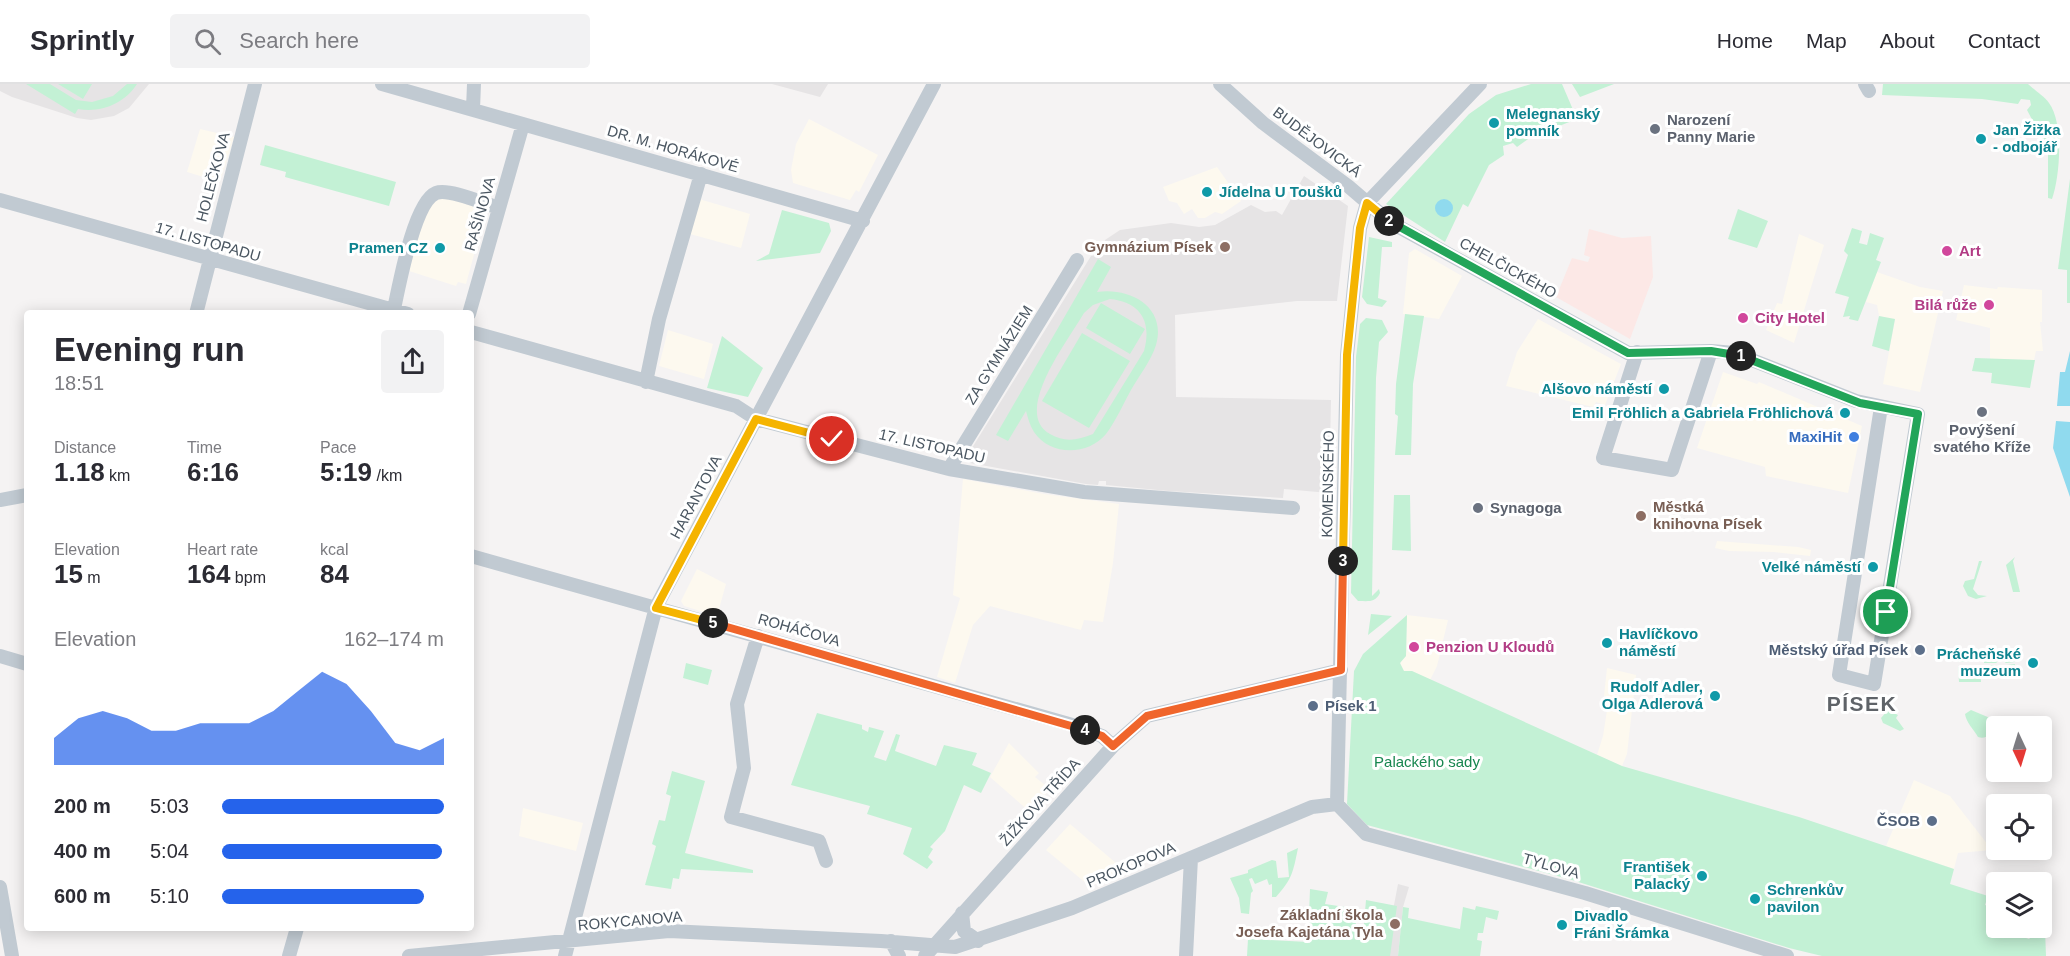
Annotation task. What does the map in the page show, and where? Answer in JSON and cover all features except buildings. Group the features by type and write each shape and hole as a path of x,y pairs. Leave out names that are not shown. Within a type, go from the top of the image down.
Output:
{"street":[{"name":"HOLEČKOVA","path":"197,310 255,84"},
{"name":"DR. M. HORÁKOVÉ","path":"382,84 863,221"},
{"path":"473,109 474,84"},
{"name":"HARANTOVA","path":"567,949 656,608 934,84"},
{"name":"BUDĚJOVICKÁ","path":"1220,84 1263,123 1348,186 1367,203"},
{"path":"1367,203 1480,84"},
{"name":"RAŠÍNOVA","path":"470,310 523,124"},
{"path":"646,382 659,319 701,174"},
{"path":"394,309 414,225 427,201 436,193 447,193 499,208"},
{"name":"17. LISTOPADU","path":"0,200 394,309"},
{"name":"CHELČICKÉHO","path":"1367,203 1390,222 1628,353 1637,352"},
{"name":"KOMENSKÉHO","path":"1337,804 1347,355 1360,228 1367,203"},
{"name":"ZA GYMNÁZIEM","path":"948,469 1077,260"},
{"name":"17. LISTOPADU","path":"474,333 736,406 756,419 948,469 1084,492 1293,508"},
{"path":"1711,351 1672,470 1603,458 1637,352 1711,351 1739,355 1860,403 1918,414 1874,684 1839,675 1881,407"},
{"path":"0,500 24,496"},
{"name":"ROHÁČOVA","path":"474,557 1076,726 1102,736 1113,746"},
{"path":"758,636 737,704 744,768 731,817 819,841 826,861"},
{"path":"0,657 24,663"},
{"name":"ŽIŽKOVA TŘÍDA","path":"925,956 1113,746 1147,716 1341,670"},
{"name":"PROKOPOVA","path":"936,945 955,947 978,941 1071,908 1312,807 1337,804"},
{"name":"TYLOVA","path":"1337,804 1366,834 1563,886 1765,952 1787,956"},
{"path":"1186,956 1191,858"},
{"path":"0,887 12,956"},
{"path":"962,913 964,931 978,941"},
{"path":"289,956 296,931"},
{"name":"ROKYCANOVA","path":"409,956 567,949 669,931 936,945"},
{"path":"891,941 899,956"}],"shaded area":[{"path":"0,84 149,84 129,108 114,116 91,120 77,118 12,97 0,91"},
{"path":"772,84 828,84 820,97"},
{"path":"809,119 878,155 859,192 856,190 850,200 793,183 791,170 796,144"},
{"path":"200,129 234,137 220,182 187,172"},
{"name":"Jídelna U Toušků","path":"1217,167 1241,201 1222,214 1215,212 1205,218 1198,218 1192,209 1184,214 1177,203 1169,201 1163,187"},
{"path":"1304,176 1348,206 1337,301 1297,301 1175,315 1176,397 1331,400 1329,493 1284,489 1283,498 1168,491 1106,485 1106,481 1099,481 1098,485 1086,484 970,463 967,456 1091,256 1109,253 1105,240 1120,230 1171,223 1199,227 1215,225 1251,205 1265,212 1276,211 1282,215"},
{"path":"448,198 481,209 485,214 466,284 458,282 456,286 409,271 426,210 434,200"},
{"path":"699,199 750,214 741,248 690,234"},
{"path":"1589,229 1622,238 1651,236 1653,277 1630,339 1556,297 1572,258 1588,262 1590,257 1584,255"},
{"path":"1799,234 1824,245 1794,343 1766,330 1777,303 1782,304"},
{"path":"1415,249 1462,276 1439,319 1403,314 1409,253"},
{"path":"1877,272 1920,287 1943,291 1920,392 1883,384 1895,320 1879,316 1877,305 1866,302"},
{"path":"1964,285 1997,289 1998,287 2042,290 2042,322 2040,322 2043,351 2036,351 2034,360 1990,359 1990,328 1956,320"},
{"path":"1538,319 1621,364 1605,405 1596,402 1593,407 1506,386 1517,352"},
{"path":"668,330 713,344 704,379 659,366"},
{"path":"1723,372 1757,384 1759,382 1862,426 1848,493 1766,476 1765,467 1697,448"},
{"path":"963,479 1044,494 1119,504 1113,563 1103,622 1084,620 1081,630 990,606 973,625 955,683 937,677 960,598 953,595"},
{"path":"1717,541 1811,550 1810,556 1729,551 1715,548"},
{"path":"697,569 726,584 717,616 684,606 681,601"},
{"name":"Penzion U Kloudů","path":"1407,615 1448,620 1437,666 1430,680 1412,671 1405,672 1400,667 1401,660 1406,656"},
{"path":"1607,668 1636,675 1627,754 1622,766 1597,755 1603,736 1609,697 1604,696"},
{"path":"1009,743 1039,773 1035,777 1050,789 1030,812 990,777"},
{"path":"1914,780 1950,796 1986,842 1986,851 1958,853 1954,869 1886,846"},
{"path":"523,808 583,823 576,851 519,836"},
{"path":"1070,824 1123,869 1087,884 1046,850"},
{"name":"Základní škola Josefa Kajetána Tyla","path":"1398,884 1409,887 1403,907 1398,956 1338,956 1375,949 1394,905"}],"green space":[{"path":"26,84 50,84 76,100 92,102 113,96 127,84 137,84 126,97 111,106 95,110 78,109 75,114"},
{"path":"58,84 92,84 83,99"},
{"path":"1531,84 1562,84 1577,119 1531,137 1517,147 1513,143 1503,146 1504,155 1489,165 1468,207 1463,204 1445,242 1386,204 1469,114 1496,95"},
{"path":"1572,84 1614,84 1580,97"},
{"path":"1883,84 2028,84 2049,103 2057,123 2059,164 2052,199 2048,198 2048,150 2027,110 2031,105 2030,100 2021,99 2018,104 1982,99 1882,95"},
{"path":"265,145 396,182 389,206 285,177 286,172 260,165"},
{"path":"2070,179 2070,303 2067,303 2067,270 2058,269"},
{"path":"1738,209 1768,221 1757,248 1728,239"},
{"path":"782,210 829,223 831,231 820,253 756,261 769,254"},
{"path":"1852,228 1862,231 1859,243 1867,245 1870,233 1884,238 1876,260 1881,262 1858,321 1849,319 1850,316 1843,317 1849,297 1835,293 1848,255 1844,251"},
{"path":"1369,237 1392,242 1392,247 1382,247 1378,298 1387,301 1382,307 1367,304 1362,297"},
{"path":"1098,259 1111,267 1097,292 1122,293 1143,302 1151,310 1156,320 1158,332 1151,357 1110,429 1089,446 1080,449 1059,449 1049,446 1034,432 1026,411 1008,441 996,435","holes":["1110,299 1130,304 1142,315 1146,331 1144,351 1093,434 1072,440 1061,439 1050,434 1040,424 1037,409 1040,393 1057,356 1084,313 1093,305"]},
{"path":"1101,303 1145,329 1130,354 1086,328"},
{"path":"1405,314 1424,316 1413,384 1411,455 1395,455 1398,416 1395,414 1396,384"},
{"path":"1879,316 1895,319 1889,351 1872,346"},
{"path":"1366,318 1382,320 1388,332 1379,342 1376,378 1372,596 1379,589 1380,593 1373,600 1358,601 1351,593 1356,357 1360,324"},
{"path":"1082,333 1130,361 1089,428 1042,401"},
{"path":"722,336 763,368 748,397 707,388"},
{"path":"1975,358 2035,360 2030,388 1991,383 1992,373 1972,371"},
{"path":"1394,495 1410,495 1411,551 1392,550"},
{"path":"2015,557 2013,561 2020,592 2013,592 2006,565"},
{"path":"1979,561 1982,561 1973,589 1978,595 1987,596 1976,599 1968,596 1963,586 1965,581 1974,579"},
{"path":"1371,614 1392,616 1368,635"},
{"name":"Palackého sady","path":"1407,615 1406,656 1400,663 1404,671 1412,671 1622,766 1799,817 1954,869 1950,884 1986,895 1986,938 2045,938 2046,956 1822,956 1789,948 1572,880 1367,825 1347,804 1354,671 1363,654"},
{"path":"1979,649 1980,661 1958,662 1957,650"},
{"path":"2015,652 2015,662 2006,663 2001,659 1996,663 1984,663 1984,653"},
{"path":"686,663 712,670 708,685 683,678"},
{"path":"2015,664 2015,675 1984,675 1984,665 1996,665 2002,669 2007,665"},
{"path":"1980,666 1981,682 1959,682 1958,667"},
{"path":"1888,710 1898,715 1896,718 1904,729 1900,731 1883,723 1881,718"},
{"path":"1971,710 1986,716 1986,737 1978,737 1968,723 1965,714"},
{"path":"817,713 862,725 862,729 868,732 869,727 884,731 874,757 886,761 896,734 900,735 895,751 936,766 944,745 977,753 972,765 991,773 981,793 964,785 945,831 930,847 933,849 928,857 933,862 927,869 903,854 912,828 867,814 870,806 791,785"},
{"path":"672,771 705,781 685,853 753,870 753,873 681,869 679,879 673,878 671,889 645,885 656,846 652,844 659,820 665,821 671,796 666,794"},
{"path":"1298,848 1291,875 1276,897 1272,897 1272,884 1269,885 1267,879 1255,884 1252,878 1249,879 1253,891 1249,914 1241,913 1239,898 1230,878 1248,873 1248,870 1272,860 1276,861 1278,878 1289,877 1287,853"},
{"path":"1310,889 1328,892 1325,904 1345,907 1343,920 1356,921 1355,934 1363,934 1366,900 1397,906 1390,956 1247,956 1248,939 1308,942"},
{"path":"1476,906 1499,911 1497,920 1486,917 1483,933 1478,933 1477,940 1482,941 1480,956 1398,956 1403,907 1409,908 1408,918 1460,929 1463,907 1475,910"}],"water":[{"path":"1444,199 1452,204 1453,208 1448,216 1444,217 1436,212 1435,208 1440,200"},
{"path":"2070,351 2070,406 2057,406 2060,372 2065,372"},
{"path":"2056,421 2070,422 2070,497 2053,448"}],"place":[{"name":"Melegnanský pomník","path":"1494,123"},
{"name":"Narození Panny Marie","path":"1655,129"},
{"name":"Jan Žižka - odbojář","path":"1981,139"},
{"name":"Jídelna U Toušků","path":"1207,192"},
{"name":"Gymnázium Písek","path":"1225,247"},
{"name":"Pramen CZ","path":"440,248"},
{"name":"Art","path":"1947,251"},
{"name":"Bilá růže","path":"1989,305"},
{"name":"City Hotel","path":"1743,318"},
{"name":"Alšovo náměstí","path":"1664,389"},
{"name":"Povýšení svatého Kříže","path":"1982,412"},
{"name":"Emil Fröhlich a Gabriela Fröhlichová","path":"1845,413"},
{"name":"MaxiHit","path":"1854,437"},
{"name":"Synagoga","path":"1478,508"},
{"name":"Městká knihovna Písek","path":"1641,516"},
{"name":"Velké náměstí","path":"1873,567"},
{"name":"Havlíčkovo náměstí","path":"1607,643"},
{"name":"Penzion U Kloudů","path":"1414,647"},
{"name":"Městský úřad Písek","path":"1920,650"},
{"name":"Prácheňské muzeum","path":"2033,663"},
{"name":"Rudolf Adler, Olga Adlerová","path":"1715,696"},
{"name":"Písek 1","path":"1313,706"},
{"name":"ČSOB","path":"1932,821"},
{"name":"František Palacký","path":"1702,876"},
{"name":"Schrenkův pavilon","path":"1755,899"},
{"name":"Základní škola Josefa Kajetána Tyla","path":"1395,924"},
{"name":"Divadlo Fráni Šrámka","path":"1562,925"}],"district":[{"name":"PÍSEK","path":"1862,704"}],"route":[{"path":"832,439 756,419 656,608 1076,726 1102,736 1113,746 1147,716 1341,670 1347,355 1360,228 1367,203 1390,222 1628,353 1711,351 1734,353 1860,403 1918,414 1886,612"}]}
